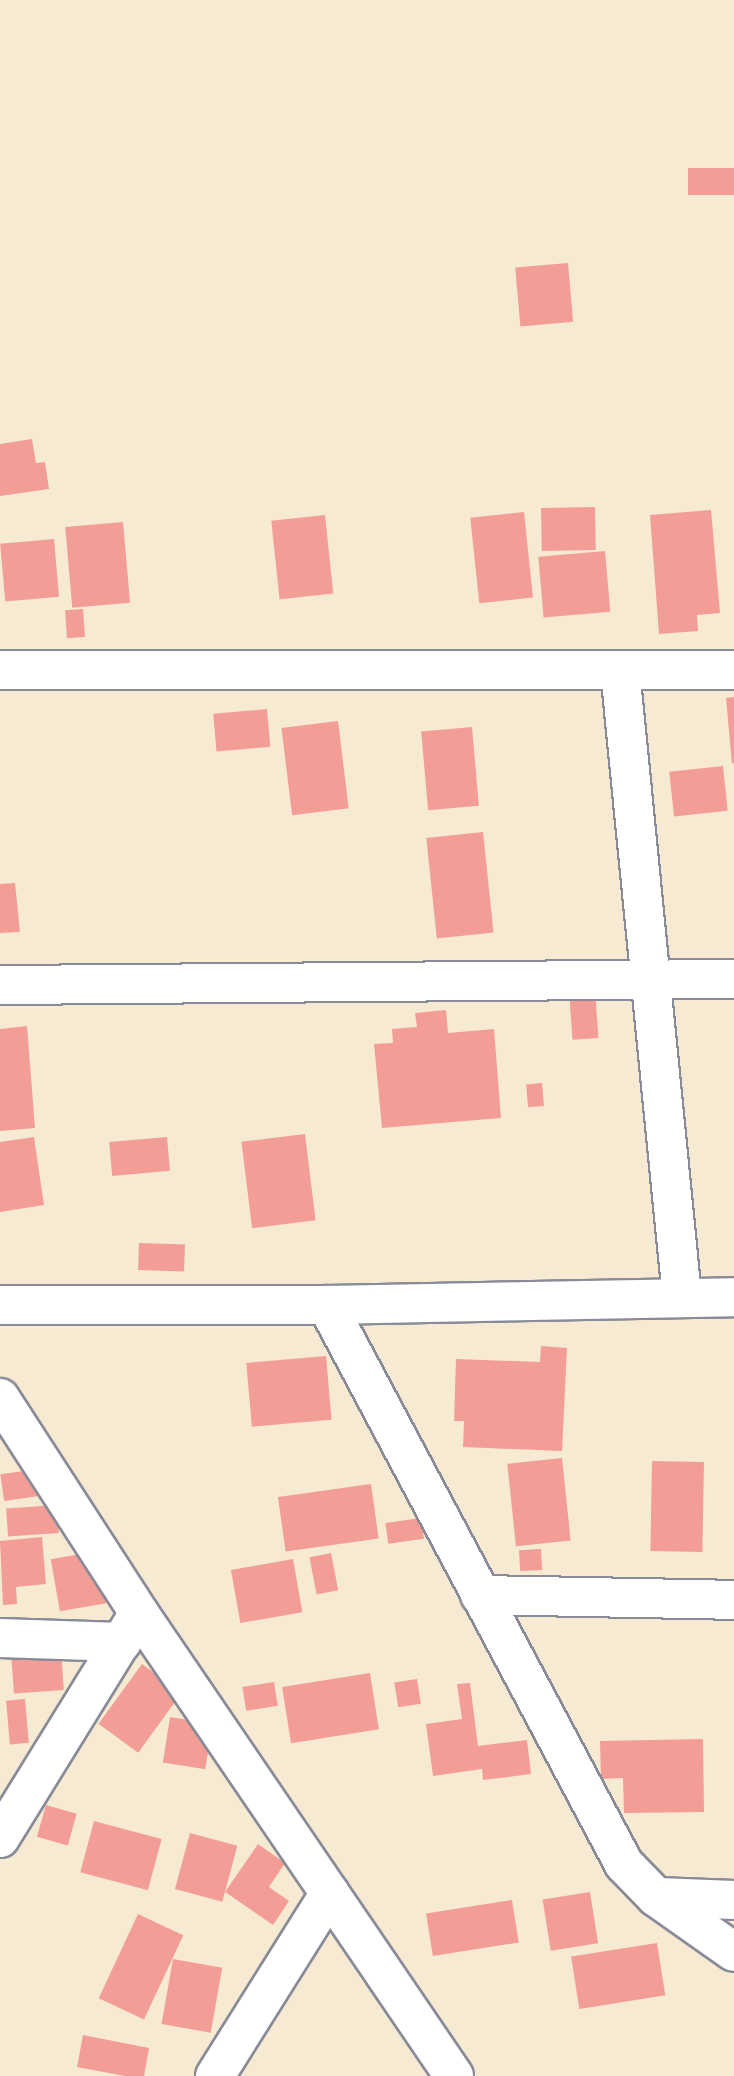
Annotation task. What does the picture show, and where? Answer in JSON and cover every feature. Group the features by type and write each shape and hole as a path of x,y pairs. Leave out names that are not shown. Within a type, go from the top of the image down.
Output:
{"street":[{"path":"0,670 734,670"},
{"path":"621,670 682,1297"},
{"path":"0,985 734,979"},
{"path":"0,1306 327,1305 734,1297"},
{"path":"327,1305 624,1864 656,1897 734,1952"},
{"path":"0,1398 131,1628 330,1893 454,2076"},
{"path":"480,1595 734,1600"},
{"path":"0,1638 131,1628"},
{"path":"0,1838 131,1628"},
{"path":"215,2076 330,1893"},
{"path":"656,1897 734,1900"}],"building":[{"path":"688,168 734,168 734,195 688,195"},
{"path":"568,263 573,322 520,326 515,268"},
{"path":"32,439 36,463 45,462 49,489 0,496 0,444"},
{"path":"595,507 596,550 542,551 541,508"},
{"path":"711,510 720,613 697,615 698,631 659,634 650,515"},
{"path":"524,512 533,598 479,603 470,518"},
{"path":"325,515 333,594 280,599 271,521"},
{"path":"123,522 130,603 72,608 65,527"},
{"path":"54,539 59,597 5,601 0,544"},
{"path":"605,551 610,612 544,618 538,557"},
{"path":"83,609 85,637 67,638 65,610"},
{"path":"734,697 734,763 732,764 726,698"},
{"path":"267,709 270,747 217,752 213,714"},
{"path":"338,721 349,808 292,815 281,728"},
{"path":"472,727 479,806 428,810 421,731"},
{"path":"723,766 728,811 674,816 669,772"},
{"path":"483,832 494,932 437,938 426,838"},
{"path":"15,883 20,932 0,933 0,884"},
{"path":"595,989 598,1038 572,1040 569,991"},
{"path":"446,1010 448,1033 494,1029 501,1118 382,1128 374,1044 393,1043 392,1029 417,1027 415,1013"},
{"path":"27,1026 35,1128 0,1131 0,1029"},
{"path":"542,1083 544,1106 528,1107 526,1084"},
{"path":"305,1134 316,1220 252,1228 241,1142"},
{"path":"34,1137 44,1205 0,1212 0,1142"},
{"path":"167,1137 170,1171 112,1176 109,1142"},
{"path":"139,1243 185,1245 184,1272 138,1270"},
{"path":"541,1346 567,1348 562,1451 463,1447 464,1421 454,1421 456,1359 540,1362"},
{"path":"326,1356 332,1420 252,1427 246,1363"},
{"path":"562,1458 571,1541 516,1546 507,1464"},
{"path":"652,1461 704,1462 702,1552 650,1551"},
{"path":"37,1469 41,1496 4,1501 0,1474"},
{"path":"371,1484 379,1538 286,1552 278,1497"},
{"path":"57,1505 59,1533 8,1536 6,1509"},
{"path":"421,1518 424,1539 388,1544 385,1523"},
{"path":"42,1537 46,1584 16,1587 17,1604 3,1605 0,1541"},
{"path":"541,1549 542,1570 520,1571 519,1550"},
{"path":"97,1551 106,1603 60,1611 51,1559"},
{"path":"331,1553 338,1590 317,1594 309,1557"},
{"path":"293,1559 302,1612 240,1623 231,1570"},
{"path":"61,1650 64,1690 14,1693 11,1653"},
{"path":"142,1664 182,1693 138,1753 99,1724"},
{"path":"370,1673 379,1729 291,1743 282,1687"},
{"path":"417,1679 421,1704 398,1707 394,1683"},
{"path":"274,1682 278,1706 246,1711 242,1687"},
{"path":"470,1683 478,1746 527,1740 531,1774 483,1780 482,1769 433,1776 426,1724 462,1719 457,1684"},
{"path":"25,1699 29,1743 10,1744 6,1701"},
{"path":"170,1717 212,1724 205,1769 163,1762"},
{"path":"703,1739 704,1812 624,1813 623,1778 601,1779 600,1741"},
{"path":"46,1805 77,1814 68,1846 37,1837"},
{"path":"94,1821 162,1839 148,1890 80,1872"},
{"path":"190,1833 237,1846 222,1902 175,1889"},
{"path":"258,1844 285,1863 269,1887 289,1901 273,1925 225,1892"},
{"path":"590,1892 598,1943 551,1951 543,1900"},
{"path":"512,1900 519,1942 433,1956 426,1914"},
{"path":"138,1914 183,1935 144,2019 99,1998"},
{"path":"657,1943 665,1995 579,2009 571,1957"},
{"path":"173,1959 222,1968 211,2033 162,2024"},
{"path":"83,2035 149,2048 144,2076 125,2076 77,2067"}]}
